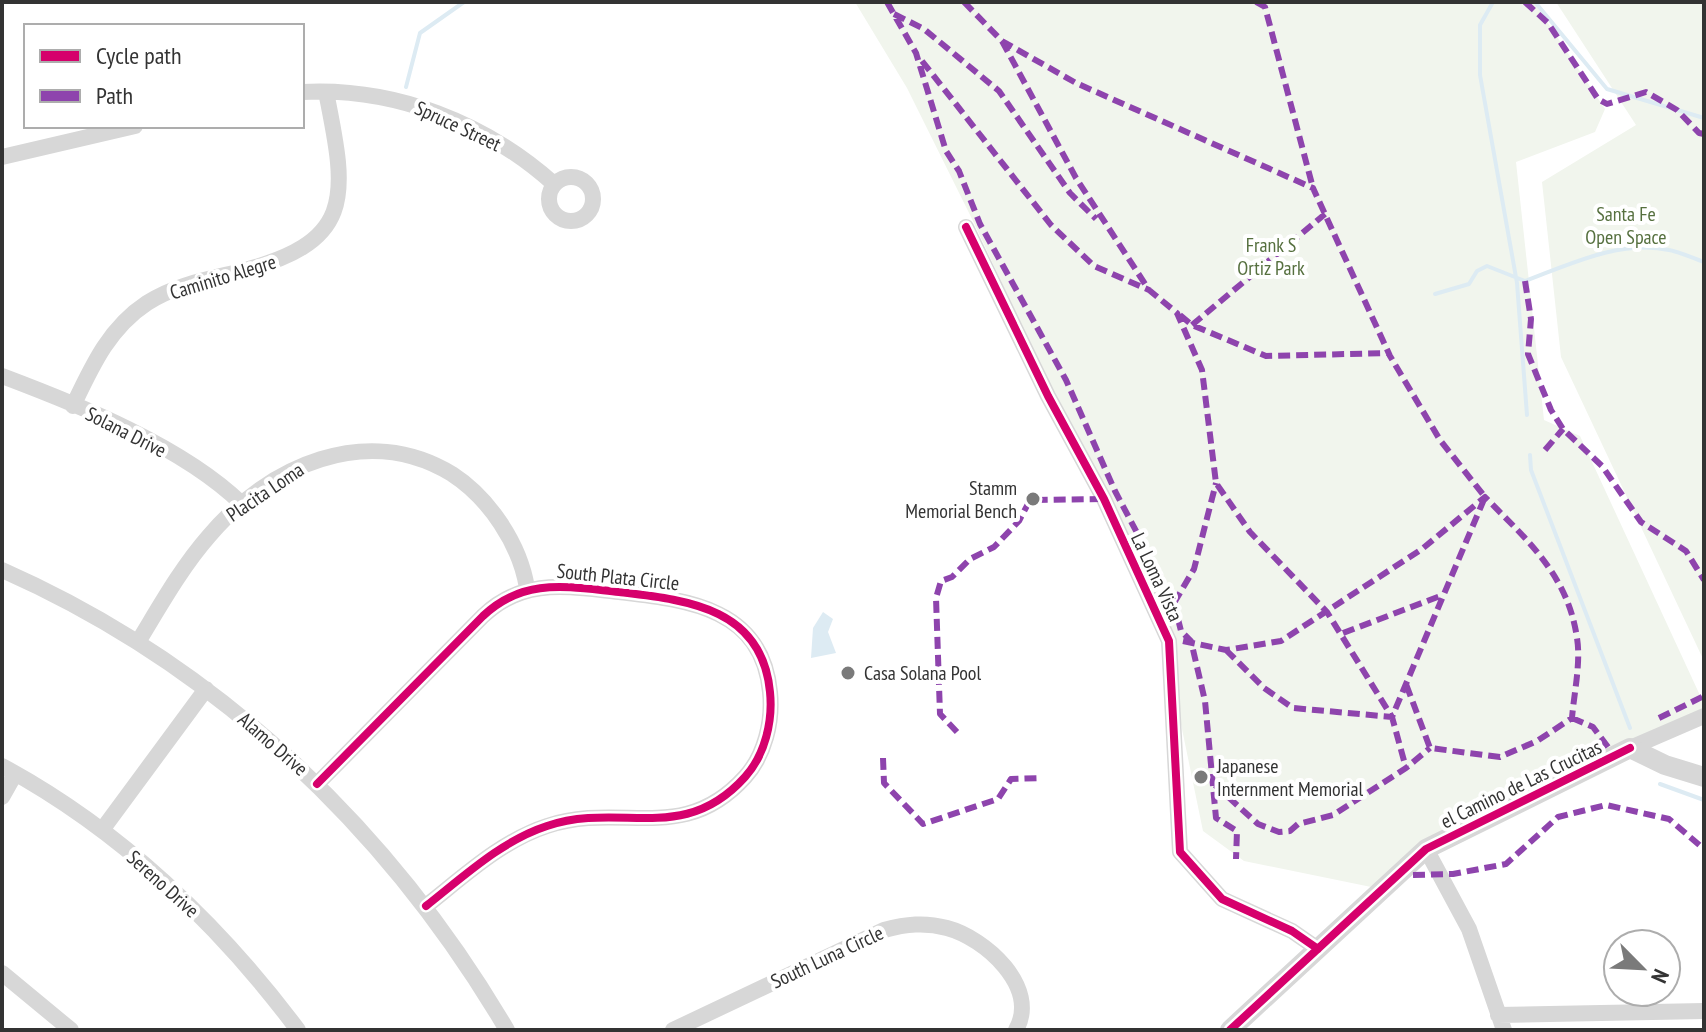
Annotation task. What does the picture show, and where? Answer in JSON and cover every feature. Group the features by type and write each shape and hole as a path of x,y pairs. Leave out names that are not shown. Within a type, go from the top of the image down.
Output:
{"street":[{"name":"Spruce Street","path":"304,92 383,97 445,116 504,147 554,184"},
{"name":"Caminito Alegre","path":"73,406 108,340 148,302 180,287 291,255 325,229 337,206 341,180 326,92"},
{"path":"2,157 126,128"},
{"name":"La Loma Vista","path":"966,227 1048,396 1104,499 1169,641 1180,852 1222,899 1292,931 1318,949"},
{"name":"Solana Drive","path":"2,376 73,406 174,457 221,486 242,504"},
{"name":"Placita Loma","path":"138,642 195,554 242,504 296,468 328,455 379,450 421,459 460,479 487,506 513,546 527,588"},
{"name":"Alamo Drive","path":"2,570 138,642 206,689 317,784 382,851 426,906 507,1030"},
{"name":"South Plata Circle","path":"317,784 493,606 527,588 563,586 677,599 707,607 735,624 756,649 771,694 769,726 753,767 719,801 697,813 655,820 574,820 532,831 500,848 426,906"},
{"path":"102,830 206,689"},
{"path":"1630,748 1704,716"},
{"path":"1630,748 1665,765 1704,777"},
{"name":"el Camino de Las Crucitas","path":"1230,1030 1426,849 1630,748"},
{"path":"2,797 9,770"},
{"name":"Sereno Drive","path":"9,770 102,830 208,925 263,985 298,1030"},
{"path":"1426,849 1469,929 1501,1023 1704,1011"},
{"name":"South Luna Circle","path":"673,1030 884,930 915,924 963,934 997,959 1021,997 1021,1016 1016,1030"},
{"path":"2,973 71,1030"}],"green space":[{"name":"Frank S Ortiz Park","path":"855,2 1534,2 1605,109 1595,132 1516,162 1544,420 1580,436 1704,704 1704,717 1487,816 1381,889 1244,861 1203,831 1160,622 974,223 907,88"},
{"name":"Santa Fe Open Space","path":"1556,2 1704,2 1704,661 1561,357 1542,182 1636,125"}],"shaded area":[{"path":"823,612 833,619 828,632 836,653 811,658 813,628"}],"waterway":[{"path":"406,87 420,33 464,2"},
{"path":"1493,2 1480,25 1480,75 1517,283 1527,415"},
{"path":"1535,2 1607,89 1704,118"},
{"path":"1435,294 1469,284 1477,271 1487,266 1525,281 1595,255 1632,248 1669,250 1704,262"},
{"path":"1530,455 1531,470 1630,728"},
{"path":"1660,784 1704,800"}],"marked path":[{"path":"887,2 916,53 946,151 959,171 980,224 1066,380 1115,491 1174,603 1181,631 1191,641 1205,701 1216,818 1237,831 1236,859"},
{"path":"964,2 1002,41 1076,83 1313,188 1390,356 1440,440 1485,497 1392,717 1406,768"},
{"path":"1256,2 1265,7 1313,188"},
{"path":"1525,2 1548,23 1598,99 1607,104 1646,92 1677,110 1699,133 1704,134"},
{"path":"894,14 924,29 999,91 1070,193 1096,219"},
{"path":"1002,41 1076,178 1149,290 1177,313 1202,370 1216,483 1250,532 1327,612 1392,717"},
{"path":"922,61 1051,225 1094,266 1149,290"},
{"path":"1192,325 1325,214"},
{"path":"1525,281 1531,319 1528,354 1551,410 1563,429 1602,466 1641,522 1686,551 1704,580"},
{"path":"1180,315 1192,325 1266,356 1389,353"},
{"path":"1545,450 1563,429"},
{"path":"1174,603 1194,569 1216,483"},
{"path":"1183,641 1226,650 1281,641 1422,549 1485,497 1530,544 1565,595 1578,648 1572,718 1537,741 1500,757 1430,748 1406,684"},
{"path":"957,732 940,714 936,598 941,581 952,577 970,559 994,547 1019,521 1030,500 1104,499"},
{"path":"1343,633 1443,595"},
{"path":"1226,650 1264,688 1293,708 1392,717"},
{"path":"1659,718 1704,696"},
{"path":"1572,718 1593,727 1608,747"},
{"path":"1215,785 1258,824 1279,832 1290,831 1298,824 1333,815 1406,768 1430,748"},
{"path":"883,758 884,783 923,824 998,799 1011,779 1041,778"},
{"path":"1413,875 1453,874 1506,864 1558,817 1606,805 1669,819 1704,849"}],"cycle path":[{"path":"966,227 1048,396 1104,499 1169,641 1180,852 1222,899 1292,931 1318,949"},
{"path":"317,784 483,616 514,595 564,587 670,599 717,613 736,625 752,642 764,664 770,692 769,726 758,759 745,777 722,798 698,810 675,816 574,820 547,826 498,850 426,906"},
{"path":"1230,1030 1426,849 1630,748"}],"place":[{"name":"Stamm Memorial Bench","path":"1033,499"},
{"name":"Casa Solana Pool","path":"848,673"},
{"name":"Japanese Internment Memorial","path":"1201,777"}]}
